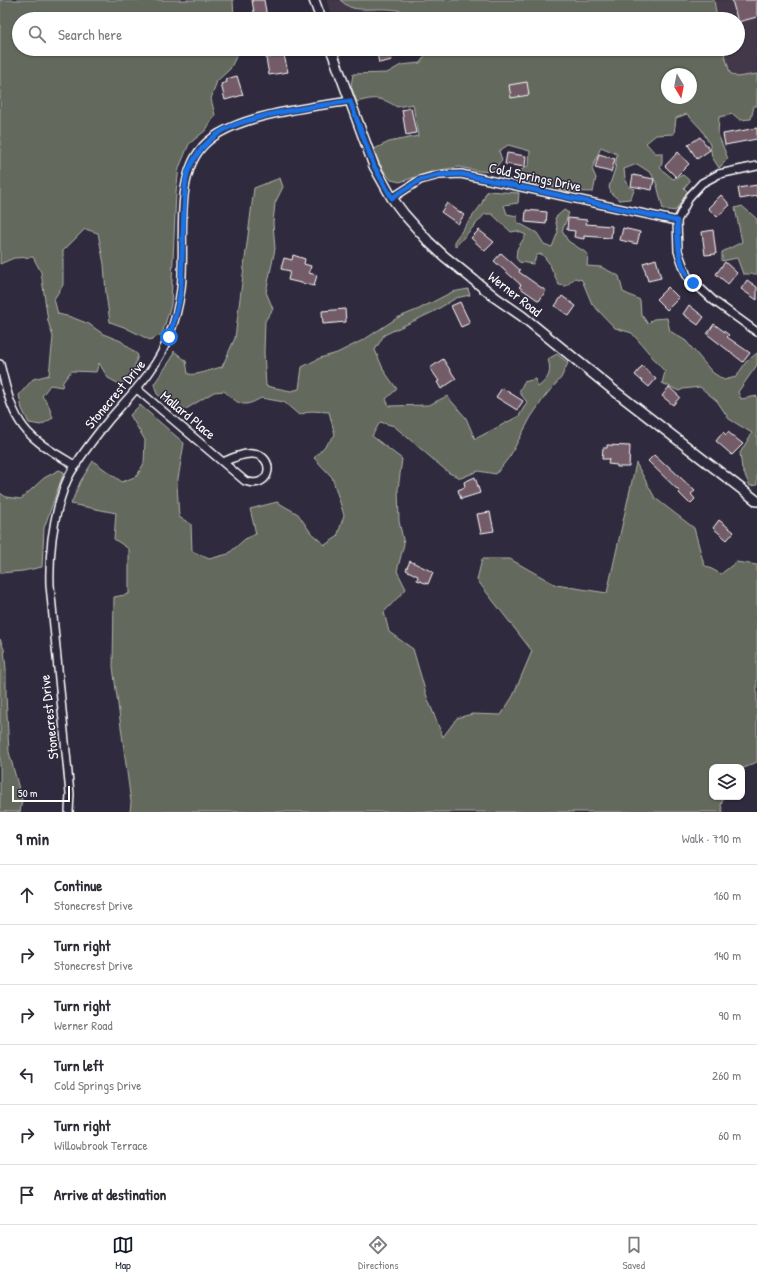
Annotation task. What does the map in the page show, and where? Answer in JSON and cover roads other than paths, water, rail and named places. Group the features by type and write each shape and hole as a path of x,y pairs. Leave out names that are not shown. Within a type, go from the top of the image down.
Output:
{"street":[{"path":"314,0 318,12"},
{"name":"Werner Road","path":"334,56 374,166 392,198 429,242 496,298 522,316 612,389 757,501"},
{"name":"Stonecrest Drive","path":"69,812 70,794 51,612 49,562 53,532 66,483 76,466 95,438 156,365 169,337 176,315 181,288 184,200 187,173 198,151 208,140 225,129 240,123 270,115 350,101"},
{"path":"757,166 719,174 702,184 690,196 677,221 678,251 687,276 714,301 757,332"},
{"name":"Cold Springs Drive","path":"392,198 420,180 439,175 461,174 677,221"},
{"path":"0,364 11,404 15,415 22,426 37,440 76,466"},
{"name":"Mallard Place","path":"137,389 223,462 245,480 252,484 259,483 265,478 268,467 266,460 263,456 259,455 246,454 223,462"}]}
